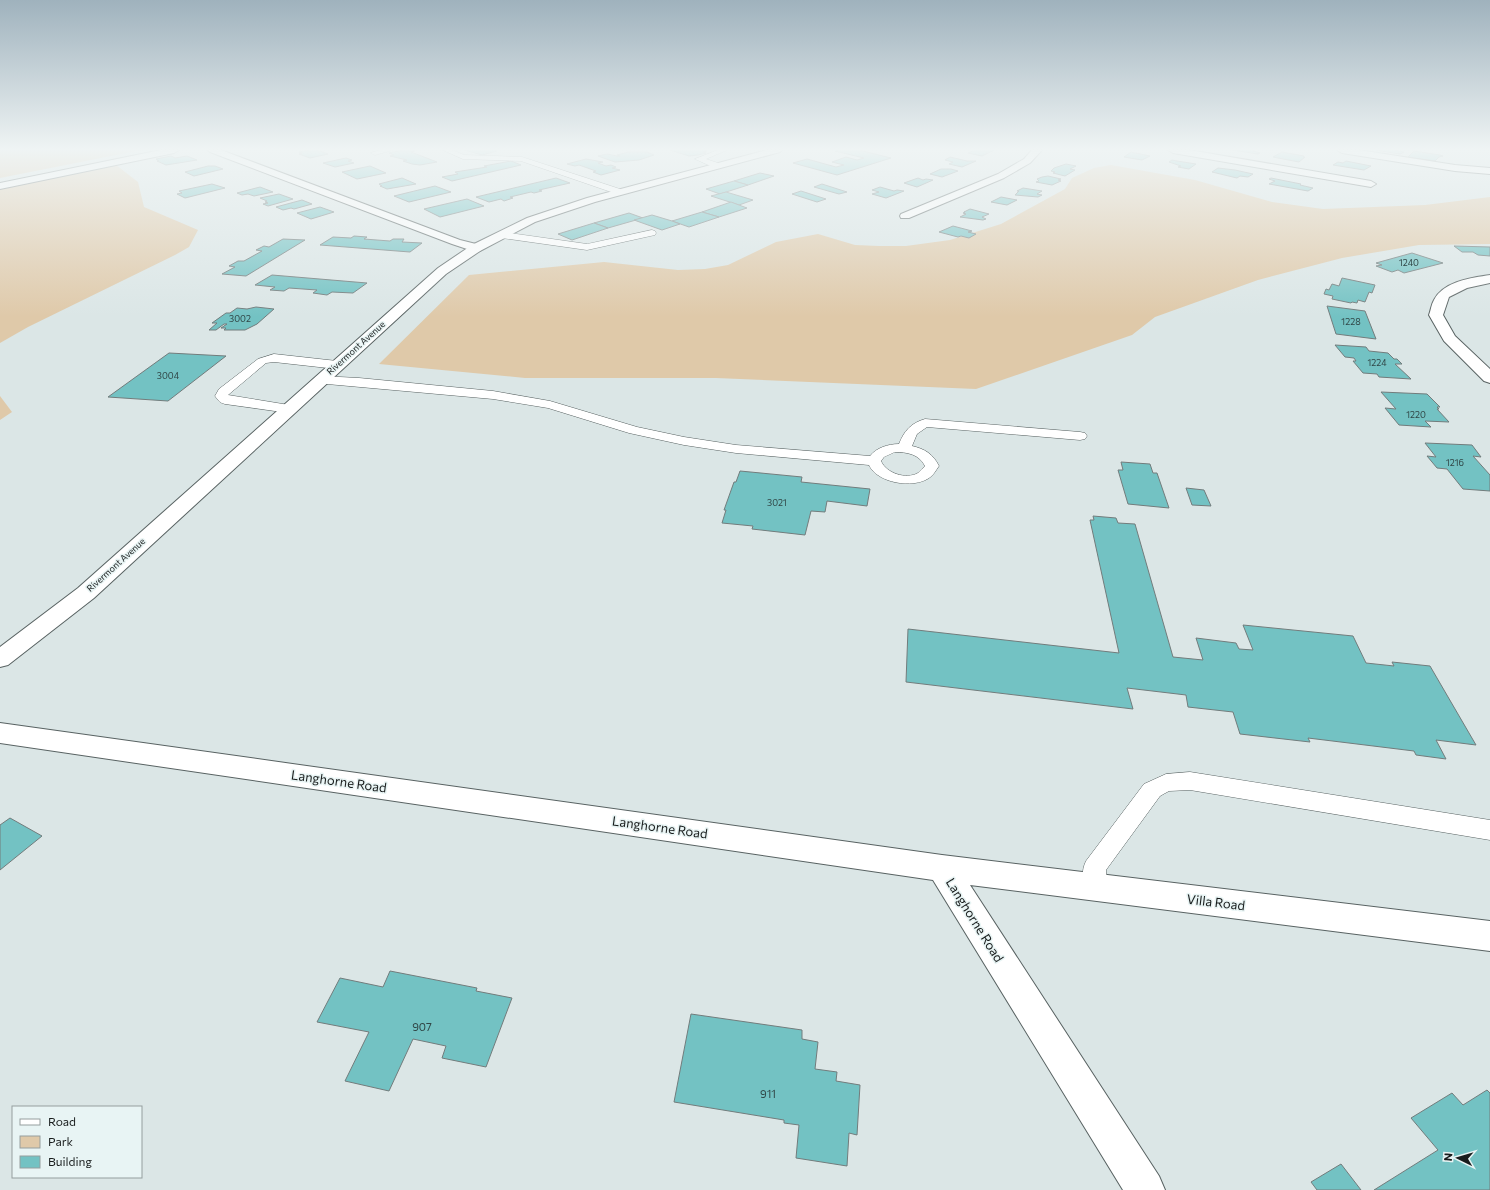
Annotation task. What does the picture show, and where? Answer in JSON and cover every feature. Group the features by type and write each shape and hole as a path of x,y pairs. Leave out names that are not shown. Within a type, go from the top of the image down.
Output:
{"street":[{"path":"360,206 456,242 476,248"},
{"name":"Rivermont Avenue","path":"0,659 86,593 442,271 476,248 531,220 577,206"},
{"path":"905,216 930,206"},
{"path":"1490,279 1470,282 1454,288 1441,298 1436,315 1449,338 1490,378"},
{"name":"Langhorne Road","path":"0,733 942,868 1144,1190"},
{"name":"Villa Road","path":"942,868 1490,936"}],"lane":[{"path":"502,235 587,247 652,232"},
{"path":"289,408 225,400 222,396 223,392 262,361 274,358 337,365"},
{"path":"320,380 359,382 493,395 550,405 634,430 684,441 736,449 874,460"},
{"path":"904,448 911,432 917,426 925,423 1080,436"},
{"path":"904,448 924,455 930,460 932,466 930,472 923,477 901,479 890,477 875,467 874,460 877,455 884,451 904,448"},
{"path":"1095,886 1094,868 1152,790 1166,783 1190,781 1490,830"}],"green space":[{"path":"0,206 144,206 198,230 189,247 175,255 28,327 0,343"},
{"path":"1035,206 1298,206 1323,209 1411,206 1490,206 1490,244 1419,245 1342,258 1258,280 1155,317 1132,335 976,389 716,378 525,378 379,364 469,275 604,262 678,270 705,269 728,265 776,242 818,234 855,245 906,246 950,240 1001,224"},
{"path":"0,396 12,412 0,420"}],"building":[{"path":"281,206 306,206 283,210 276,207"},
{"path":"439,206 484,206 440,217 424,209"},
{"path":"721,206 740,206 747,208 719,217 702,212"},
{"path":"320,207 334,212 311,219 297,213"},
{"path":"970,209 989,214 982,217 986,219 983,220 960,217 966,214 963,213 964,212"},
{"path":"702,212 719,217 689,227 672,221"},
{"path":"629,213 643,218 608,228 594,223"},
{"path":"652,215 680,224 662,230 634,220"},
{"path":"594,223 608,228 572,240 558,234"},
{"path":"953,226 972,231 968,232 976,234 969,238 939,232"},
{"path":"354,236 367,237 364,239 390,241 393,239 404,239 402,242 422,243 410,252 320,245 333,237 351,238"},
{"path":"283,239 305,240 246,276 222,274 235,267 229,266 238,261 244,261 262,251 256,250 264,246 269,247"},
{"path":"1454,246 1490,247 1490,256 1478,255 1473,252 1462,252"},
{"path":"1412,253 1443,263 1404,273 1398,270 1392,272 1376,266 1382,265 1376,263"},
{"path":"272,275 367,283 353,293 332,292 327,295 313,293 317,290 289,288 284,291 270,290 275,287 255,285"},
{"path":"1342,278 1375,285 1372,293 1369,292 1365,302 1358,300 1357,303 1351,303 1332,299 1333,296 1324,294 1326,289 1329,290 1332,284 1339,286"},
{"path":"1327,306 1365,311 1376,339 1336,334"},
{"path":"256,307 274,309 257,324 245,330 224,330 226,328 221,328 227,324 224,324 216,330 209,330 217,323 212,323 226,313 230,313 237,308 247,309"},
{"path":"1335,345 1366,347 1369,351 1388,353 1402,364 1395,364 1411,379 1379,377 1377,374 1363,373 1353,361 1356,361 1354,358 1345,357"},
{"path":"169,353 226,356 168,401 108,397"},
{"path":"1381,392 1427,394 1440,407 1437,407 1439,409 1437,409 1449,422 1425,421 1431,427 1399,425 1385,408 1396,409"},
{"path":"1425,443 1472,445 1481,457 1473,456 1490,475 1490,491 1463,489 1447,469 1437,468 1427,456 1436,457"},
{"path":"1121,462 1150,464 1153,473 1157,473 1169,508 1128,504 1118,470 1123,470"},
{"path":"740,471 802,477 801,482 870,489 867,506 827,501 825,512 811,511 805,535 752,529 753,526 722,523 726,510 724,510 734,482 736,482"},
{"path":"1186,488 1204,490 1211,506 1192,505"},
{"path":"1093,516 1116,518 1118,523 1135,524 1173,657 1203,660 1196,638 1236,643 1239,649 1253,650 1243,625 1353,636 1366,663 1394,666 1392,662 1430,666 1476,745 1436,740 1446,759 1416,755 1414,751 1308,738 1310,742 1240,734 1233,712 1188,707 1186,695 1127,688 1133,709 906,682 908,629 1119,653 1090,520 1094,520"},
{"path":"10,818 42,836 0,870 0,825"},
{"path":"390,971 477,988 476,991 512,998 486,1067 442,1058 446,1046 413,1039 389,1091 345,1081 369,1032 317,1022 340,978 383,987"},
{"path":"691,1014 802,1030 802,1039 818,1042 815,1069 837,1072 836,1081 860,1085 857,1135 849,1133 847,1166 796,1158 799,1125 784,1123 784,1120 674,1102"},
{"path":"1487,1090 1490,1093 1490,1190 1374,1190 1438,1150 1411,1118 1452,1093 1463,1105"},
{"path":"1341,1164 1361,1190 1317,1190 1311,1182"}]}
